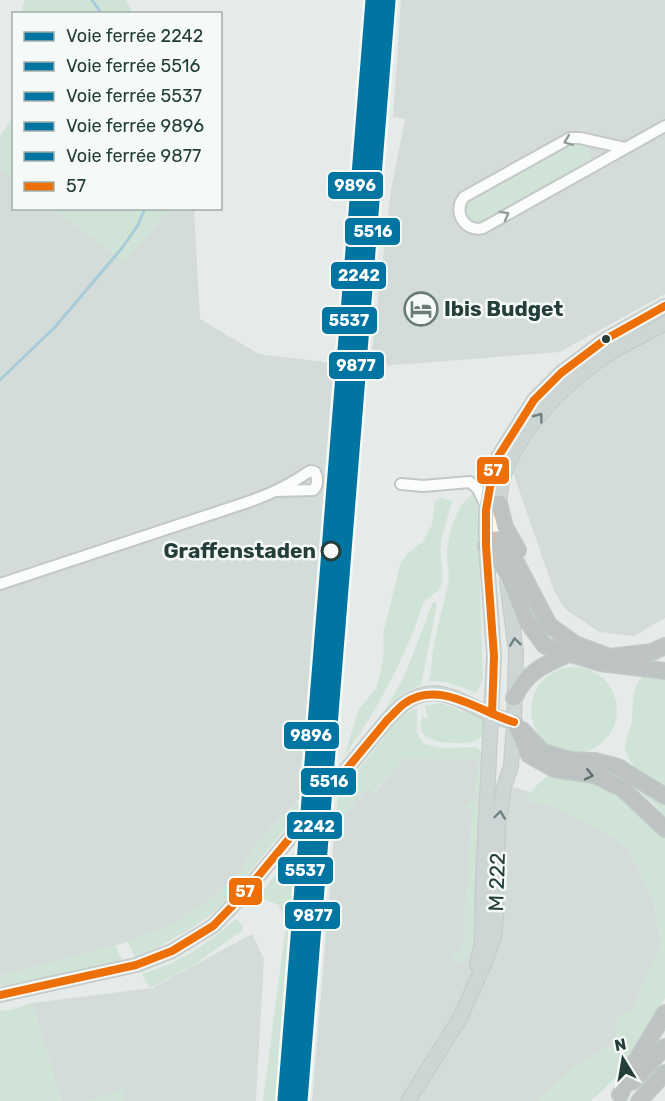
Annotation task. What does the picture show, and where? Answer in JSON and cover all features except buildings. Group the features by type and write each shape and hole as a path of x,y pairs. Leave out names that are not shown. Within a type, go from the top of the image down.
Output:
{"highway":[{"path":"493,506 554,617 583,637 610,649 649,645 665,638"},
{"path":"665,646 652,652 609,657 575,644 549,625 507,545 495,539 486,546 506,570 526,620 545,646 600,663 665,671"},
{"path":"514,698 520,684 530,675 545,664 571,654"},
{"path":"514,722 543,752 570,760 595,761 618,767 665,796"},
{"path":"514,722 529,755 554,769 594,775 623,789 665,829"},
{"path":"617,1098 633,1066 665,1014"},
{"path":"617,1098 665,1047"},
{"path":"639,1101 665,1073"}],"main road":[{"path":"493,506 493,470 498,457 534,400 561,374 606,339 665,306"},
{"path":"492,714 494,656 486,546 493,506 504,474 517,447 561,391 604,357 665,323"},
{"name":"M 222","path":"408,1101 460,1018 494,937 498,826 504,787 511,766 516,652 503,542 493,506"},
{"path":"0,995 131,966 172,951 213,926 241,897 395,711 407,701 426,694 448,695 503,720 514,722"},
{"name":"M 222","path":"479,975 476,964 482,942 492,714"}],"street":[{"path":"625,148 570,138 464,197 458,205 459,213 470,228 476,230 483,228 665,126"},
{"path":"401,484 423,486 470,482 493,506"},
{"path":"0,584 278,491"}],"shaded area":[{"path":"401,0 665,0 665,294 560,352 370,367 391,189 405,119 393,117"},
{"path":"0,168 12,177 12,210 55,210 124,261 169,210 194,210 200,319 259,354 334,363 302,796 252,849 240,874 204,904 174,923 139,939 0,976"},
{"path":"665,322 665,618 634,636 599,632 565,609 554,591 509,461 554,390"},
{"path":"403,758 476,760 489,792 498,783 531,792 527,801 554,806 616,839 629,850 654,901 661,944 632,1011 617,1019 616,1042 574,1067 537,1101 312,1101 335,825 368,788 375,793"},
{"path":"252,934 264,959 256,1101 61,1101 32,1003 152,988"}],"green space":[{"path":"25,0 126,0 132,12 20,12"},
{"path":"12,118 12,177 0,168 0,136"},
{"path":"576,142 583,144 592,154 590,160 479,222 467,218 465,206 469,201"},
{"path":"55,210 169,210 124,261"},
{"path":"477,491 483,680 476,693 446,683 428,682 448,583 447,555 450,534 459,510"},
{"path":"441,498 452,501 441,543 442,583 433,595 424,601 409,643 390,682 344,757 359,709 376,689 384,650 383,634 400,565 407,554 423,541 432,525 435,501"},
{"path":"434,602 437,605 421,685 405,692 387,710 386,708 405,675"},
{"path":"574,667 591,670 605,679 614,693 617,710 614,727 605,741 591,750 574,753 557,750 543,741 534,727 531,710 534,693 543,679 557,670"},
{"path":"665,668 665,791 635,767 625,747 632,720 637,684 645,675"},
{"path":"441,703 486,720 485,735 474,741 460,743 444,743 425,736 421,726 422,716 428,718 425,706"},
{"path":"417,708 417,733 424,744 442,748 476,747 483,753 483,792 475,792 479,764 476,760 403,758 374,793 368,788 335,825 338,796 396,722"},
{"path":"619,773 665,801 665,817 655,805"},
{"path":"557,774 605,785 651,820 665,838 665,998 626,1068 591,1101 537,1101 574,1067 616,1042 617,1019 632,1010 661,944 654,901 629,850 616,839 554,806 526,801 539,783"},
{"path":"476,797 478,921 474,947 463,962 459,963 454,959 453,952 462,951 472,809 464,807"},
{"path":"297,802 303,807 221,907 192,928 135,957 128,942 174,923 204,904 240,874 252,849"},
{"path":"296,849 300,849 301,855 281,1101 263,1101 286,925 279,905 258,897"},
{"path":"236,919 243,926 243,930 195,964 150,988 142,974 168,965 192,952"},
{"path":"115,945 122,960 52,977 0,986 0,976"},
{"path":"32,1003 61,1101 0,1101 0,1011"},
{"path":"125,1089 122,1097 124,1101 87,1101"}],"waterway":[{"path":"92,0 101,12"},
{"path":"0,380 55,327 122,248 138,225 144,210"}],"rail line":[{"name":"9896","path":"282,1100 370,0"},
{"name":"5537","path":"287,1101 375,0"},
{"name":"2242","path":"292,1101 381,0"},
{"name":"9877","path":"298,1101 385,1"},
{"name":"5516","path":"303,1101 391,1"}],"transit line":[{"name":"57","path":"492,714 494,656 486,546 486,510 493,470 498,457 534,400 561,373 606,339 665,306"},
{"name":"57","path":"0,995 136,965 172,951 213,926 241,897 388,719 405,703 432,694 445,696 514,722"}],"place":[{"name":"Ibis Budget","path":"421,309"},
{"name":"Graffenstaden","path":"331,551"}]}
